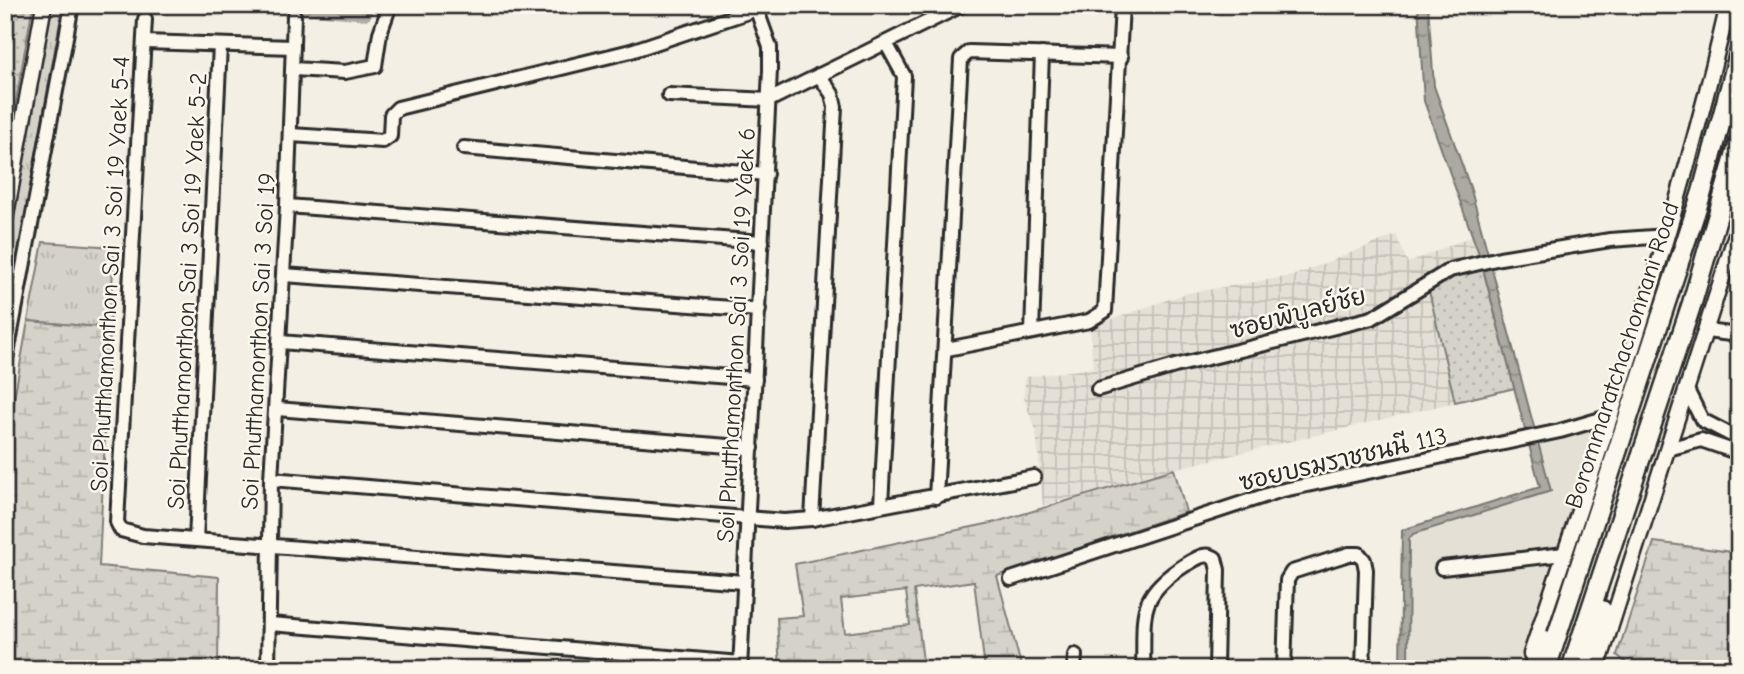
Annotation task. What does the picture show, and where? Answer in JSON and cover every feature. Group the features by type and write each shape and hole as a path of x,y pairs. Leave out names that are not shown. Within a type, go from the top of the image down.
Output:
{"highway":[{"name":"Borommaratchachonnani Road","path":"1546,669 1702,192 1739,54"},
{"name":"Borommaratchachonnani Road","path":"1572,669 1692,303 1739,143"},
{"path":"1589,669 1622,517"},
{"path":"1532,669 1587,541"}],"main road":[{"path":"5,220 44,5"},
{"path":"1526,669 1667,236 1694,146 1728,5"},
{"path":"1597,669 1739,225"}],"street":[{"path":"5,364 72,5"},
{"path":"293,69 345,72 375,66 380,33 390,5"},
{"path":"669,95 769,100 962,5"},
{"path":"947,349 1088,321 1105,310 1122,6"},
{"path":"291,135 383,141 390,136 391,115 398,108 632,51 760,7"},
{"name":"Soi Phutthamonthon Sai 3 Soi 19 Yaek 6","path":"741,666 769,100 770,47 760,7"},
{"name":"Soi Phutthamonthon Sai 3 Soi 19","path":"268,669 268,546 291,135 294,16"},
{"name":"Soi Phutthamonthon Sai 3 Soi 19 Yaek 5-4","path":"145,19 117,522 121,530 130,534 196,540"},
{"path":"145,42 293,47"},
{"path":"881,505 904,76 886,43"},
{"name":"Soi Phutthamonthon Sai 3 Soi 19 Yaek 5-2","path":"196,540 220,44"},
{"path":"936,496 947,349 959,79 963,54 1121,57"},
{"path":"1032,332 1042,54"},
{"path":"812,519 835,107 832,94 819,75"},
{"path":"464,149 766,174"},
{"path":"287,206 762,242"},
{"name":"ซอยพิบูลย์ชัย","path":"1098,389 1175,366 1361,322 1372,318 1440,275 1472,265 1611,240 1667,236"},
{"path":"284,275 759,310"},
{"path":"1706,331 1739,335"},
{"path":"280,342 755,379"},
{"path":"1687,390 1702,420 1734,435 1724,446"},
{"path":"277,409 752,448"},
{"name":"ซอยบรมราชชนนี 113","path":"1011,579 1279,491 1523,439 1608,417"},
{"path":"1668,449 1701,440 1739,453"},
{"path":"271,479 784,521 812,519 1034,477"},
{"path":"196,540 744,583"},
{"path":"1284,669 1287,580 1292,572 1349,554 1359,554 1364,559 1366,569 1363,669"},
{"path":"1441,568 1564,554"},
{"path":"1143,669 1146,606 1151,593 1176,571 1200,556 1209,555 1215,558 1218,569 1216,669"},
{"path":"270,624 741,666"},
{"path":"1074,669 1075,655"}],"shaded area":[{"path":"1396,235 1408,263 1472,236 1515,388 1182,467 1043,506 1036,430 1024,400 1025,377 1093,368 1090,327 1187,293 1292,276"},
{"path":"1599,426 1517,669 1408,669 1409,539 1413,534 1550,491 1537,441"}],"green space":[{"path":"5,5 33,5 8,146 5,145"},
{"path":"49,5 63,5 5,327 5,252"},
{"path":"43,242 114,247 110,328 28,321"},
{"path":"1483,269 1515,388 1455,402 1429,291 1442,280"},
{"path":"28,321 110,328 99,566 219,577 218,669 5,669 5,449"},
{"path":"1174,469 1186,512 997,576 1022,669 985,669 974,581 914,590 924,669 780,669 777,618 803,616 795,564 996,522","holes":["906,591 910,625 845,633 841,599"]},
{"path":"1654,542 1739,553 1739,669 1633,669 1617,655"}],"water":[{"path":"1418,5 1428,5 1434,86 1471,190 1551,491 1413,534 1409,539 1408,669 1400,669 1402,530 1540,487 1480,257 1424,101"}],"waterway":[{"path":"262,5 366,15 369,5"}]}
